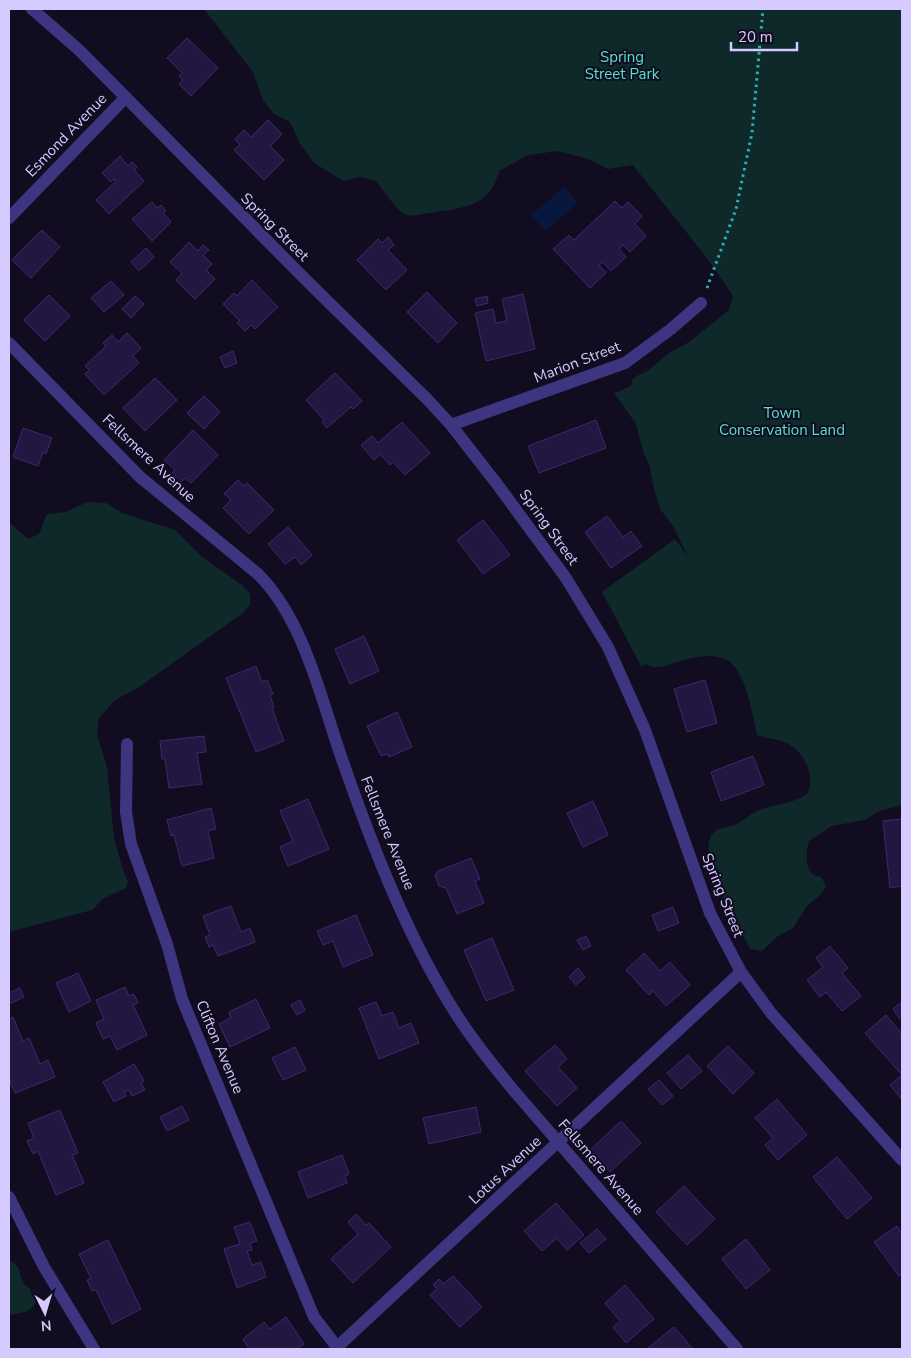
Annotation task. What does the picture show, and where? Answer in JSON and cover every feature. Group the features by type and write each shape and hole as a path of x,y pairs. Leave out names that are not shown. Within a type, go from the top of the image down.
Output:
{"street":[{"name":"Spring Street","path":"32,9 64,36 126,97 451,425 566,578 608,647 645,730 710,913 740,972 771,1013 902,1160"},
{"name":"Esmond Avenue","path":"9,218 126,97"},
{"name":"Marion Street","path":"451,425 625,362 664,335 701,303"},
{"name":"Fellsmere Avenue","path":"9,343 146,482 258,574 275,591 288,614 314,676 364,816 402,912 457,1016 485,1056 736,1349"},
{"name":"Clifton Avenue","path":"127,744 126,812 131,844 167,944 182,998 314,1317 336,1348"},
{"name":"Lotus Avenue","path":"336,1348 740,972"},
{"path":"9,1197 44,1267 94,1349"}],"path":[{"path":"701,303 736,209 752,133 763,9"}],"green space":[{"path":"204,9 902,9 902,805 879,811 865,820 832,826 809,841 807,863 811,873 821,877 826,886 820,895 807,906 793,928 778,936 762,951 750,949 729,909 714,875 709,858 709,844 713,833 717,830 737,824 757,811 801,798 807,794 810,787 810,779 806,764 791,746 781,741 757,735 743,682 732,664 725,659 704,656 661,667 652,667 646,664 641,666 602,592 675,539 688,557 673,526 660,509 650,467 643,451 636,424 614,393 631,386 633,378 647,371 669,353 689,342 729,310 733,296 710,262 633,165 608,169 588,159 558,151 528,155 499,171 490,191 476,203 457,209 413,216 399,210 376,181 360,177 344,181 314,163 300,144 290,122 274,114 263,100 253,72"},
{"path":"88,502 106,503 122,513 175,530 201,556 242,585 250,594 250,605 243,613 138,688 115,700 99,718 97,735 107,767 114,838 128,882 126,888 104,898 92,910 9,932 9,522 28,539 39,534 47,514 65,512"},
{"path":"9,1259 18,1267 23,1283 36,1293 36,1299 35,1304 29,1310 9,1315"}],"water":[{"path":"564,187 578,203 545,231 531,215"}],"building":[{"path":"187,38 218,68 191,96 179,84 183,80 179,76 182,73 167,58"},
{"path":"268,120 282,134 270,146 284,160 264,180 234,150 240,145 235,139 244,130 251,137"},
{"path":"120,156 128,166 132,162 137,167 134,170 144,181 109,214 96,200 116,181 114,179 111,182 102,173"},
{"path":"615,201 622,208 628,202 642,216 635,224 646,236 630,252 623,245 619,249 626,257 611,271 603,262 599,265 606,273 590,288 553,249 569,235 574,240"},
{"path":"152,202 157,208 161,205 166,211 163,213 171,222 152,241 132,219"},
{"path":"42,230 60,247 31,278 12,260"},
{"path":"388,237 394,245 388,250 407,270 386,290 357,260 378,239 382,243"},
{"path":"189,242 198,251 203,245 209,250 203,255 212,264 206,270 215,279 195,299 176,280 182,273 170,262"},
{"path":"146,248 154,257 139,271 131,262"},
{"path":"252,280 278,307 255,329 251,325 245,331 237,323 240,321 223,304 234,293 237,296"},
{"path":"111,281 124,295 104,312 91,298"},
{"path":"427,292 457,323 438,343 407,312"},
{"path":"523,294 535,349 486,361 475,313 493,309 496,323 507,321 502,299"},
{"path":"49,295 70,316 45,341 24,320"},
{"path":"135,296 144,304 131,318 122,309"},
{"path":"487,296 488,303 477,306 475,299"},
{"path":"127,333 141,348 133,356 139,363 104,395 85,374 89,370 85,366 106,346 103,343 112,335 118,342"},
{"path":"233,351 237,363 225,368 220,357"},
{"path":"335,373 362,401 353,409 351,407 327,428 322,422 324,420 306,400"},
{"path":"155,378 177,400 145,431 123,408"},
{"path":"204,396 220,412 204,429 187,413"},
{"path":"596,420 606,448 539,473 528,446"},
{"path":"402,422 430,453 405,475 393,462 390,465 380,454 374,460 361,445 372,436 378,443"},
{"path":"23,428 52,438 46,454 43,452 38,466 13,457"},
{"path":"193,430 218,455 191,483 185,478 180,483 171,474 175,470 164,460"},
{"path":"238,480 244,486 247,483 274,510 249,534 223,508 231,500 224,494"},
{"path":"607,516 623,537 631,531 642,546 611,568 585,532"},
{"path":"483,520 510,555 483,574 457,540"},
{"path":"288,527 312,555 301,565 295,557 285,564 268,544"},
{"path":"364,636 379,671 350,684 335,649"},
{"path":"256,666 262,682 267,680 273,694 270,695 274,707 272,708 284,741 256,752 226,678"},
{"path":"705,680 717,723 687,732 674,689"},
{"path":"397,712 412,747 389,757 388,754 381,756 367,726"},
{"path":"204,736 206,752 197,753 202,784 169,788 165,759 162,759 160,741"},
{"path":"753,756 764,785 721,801 711,772"},
{"path":"308,799 329,849 288,866 280,847 293,841 280,811"},
{"path":"593,801 608,835 583,847 567,813"},
{"path":"211,808 216,829 208,831 214,858 182,866 174,835 171,836 167,820"},
{"path":"902,819 902,886 890,888 883,821"},
{"path":"471,858 480,879 475,881 484,903 457,914 446,888 439,886 435,875 438,871"},
{"path":"231,906 241,932 250,928 255,942 218,956 213,945 209,947 205,937 210,935 203,916"},
{"path":"673,907 679,923 658,931 652,915"},
{"path":"356,915 373,955 343,967 333,941 323,945 317,931"},
{"path":"586,936 591,946 583,950 577,940"},
{"path":"492,938 514,990 486,1001 464,950"},
{"path":"830,946 848,968 842,973 861,996 842,1011 826,992 820,997 807,980 823,967 816,958"},
{"path":"644,953 660,971 670,962 690,985 666,1006 653,991 649,995 626,970"},
{"path":"578,968 585,977 576,985 569,977"},
{"path":"78,973 91,1001 69,1012 56,983"},
{"path":"125,987 129,996 134,994 138,1003 133,1005 147,1035 117,1050 110,1036 103,1039 96,1023 104,1019 96,1000"},
{"path":"20,988 24,997 9,1004 9,993"},
{"path":"256,999 270,1028 230,1047 219,1024 231,1018 229,1012"},
{"path":"300,1000 305,1010 297,1015 291,1005"},
{"path":"376,1002 382,1016 393,1012 399,1028 411,1023 419,1043 379,1059 359,1008"},
{"path":"902,1002 902,1017 900,1019 893,1009"},
{"path":"886,1015 902,1034 902,1075 865,1033"},
{"path":"13,1017 23,1041 29,1038 40,1064 48,1060 55,1077 15,1093 9,1079 9,1019"},
{"path":"555,1045 567,1059 558,1067 577,1088 557,1106 525,1071"},
{"path":"728,1046 754,1073 733,1094 707,1066"},
{"path":"295,1047 306,1070 283,1080 272,1058"},
{"path":"688,1055 702,1071 681,1089 667,1073"},
{"path":"134,1064 144,1081 141,1083 145,1090 132,1096 129,1090 124,1092 126,1096 114,1102 103,1082"},
{"path":"902,1075 902,1100 890,1085"},
{"path":"659,1080 673,1096 662,1105 648,1089"},
{"path":"777,1099 807,1135 778,1160 765,1145 773,1138 755,1118"},
{"path":"182,1106 189,1120 167,1131 160,1117"},
{"path":"476,1107 481,1132 429,1144 423,1118"},
{"path":"60,1110 78,1153 72,1155 84,1183 56,1195 38,1151 33,1154 27,1141 34,1138 28,1123"},
{"path":"621,1121 641,1143 610,1172 590,1150"},
{"path":"342,1155 349,1174 345,1176 347,1183 308,1198 298,1172"},
{"path":"837,1157 872,1198 847,1219 813,1177"},
{"path":"684,1186 715,1219 687,1245 656,1212"},
{"path":"556,1203 584,1235 567,1250 557,1238 542,1251 524,1231"},
{"path":"356,1214 366,1225 369,1223 391,1247 353,1283 331,1259 358,1234 348,1222"},
{"path":"250,1222 257,1241 250,1243 252,1250 247,1251 252,1265 261,1262 266,1277 237,1288 224,1249 240,1244 234,1227"},
{"path":"897,1226 902,1234 902,1274 899,1276 874,1242"},
{"path":"597,1229 606,1239 589,1253 580,1243"},
{"path":"746,1239 770,1270 746,1289 722,1259"},
{"path":"108,1240 141,1309 112,1324 96,1290 92,1291 87,1280 91,1278 79,1254"},
{"path":"453,1276 482,1307 460,1327 430,1295 437,1289 433,1285 439,1279 443,1284"},
{"path":"625,1285 654,1319 626,1343 613,1327 620,1321 605,1303"},
{"path":"286,1317 304,1344 296,1349 249,1349 243,1339 264,1322 270,1329"},
{"path":"674,1327 693,1349 648,1348"}],"park label":[{"name":"Spring Street Park","path":"622,66"},
{"name":"Town Conservation Land","path":"782,422"}]}
